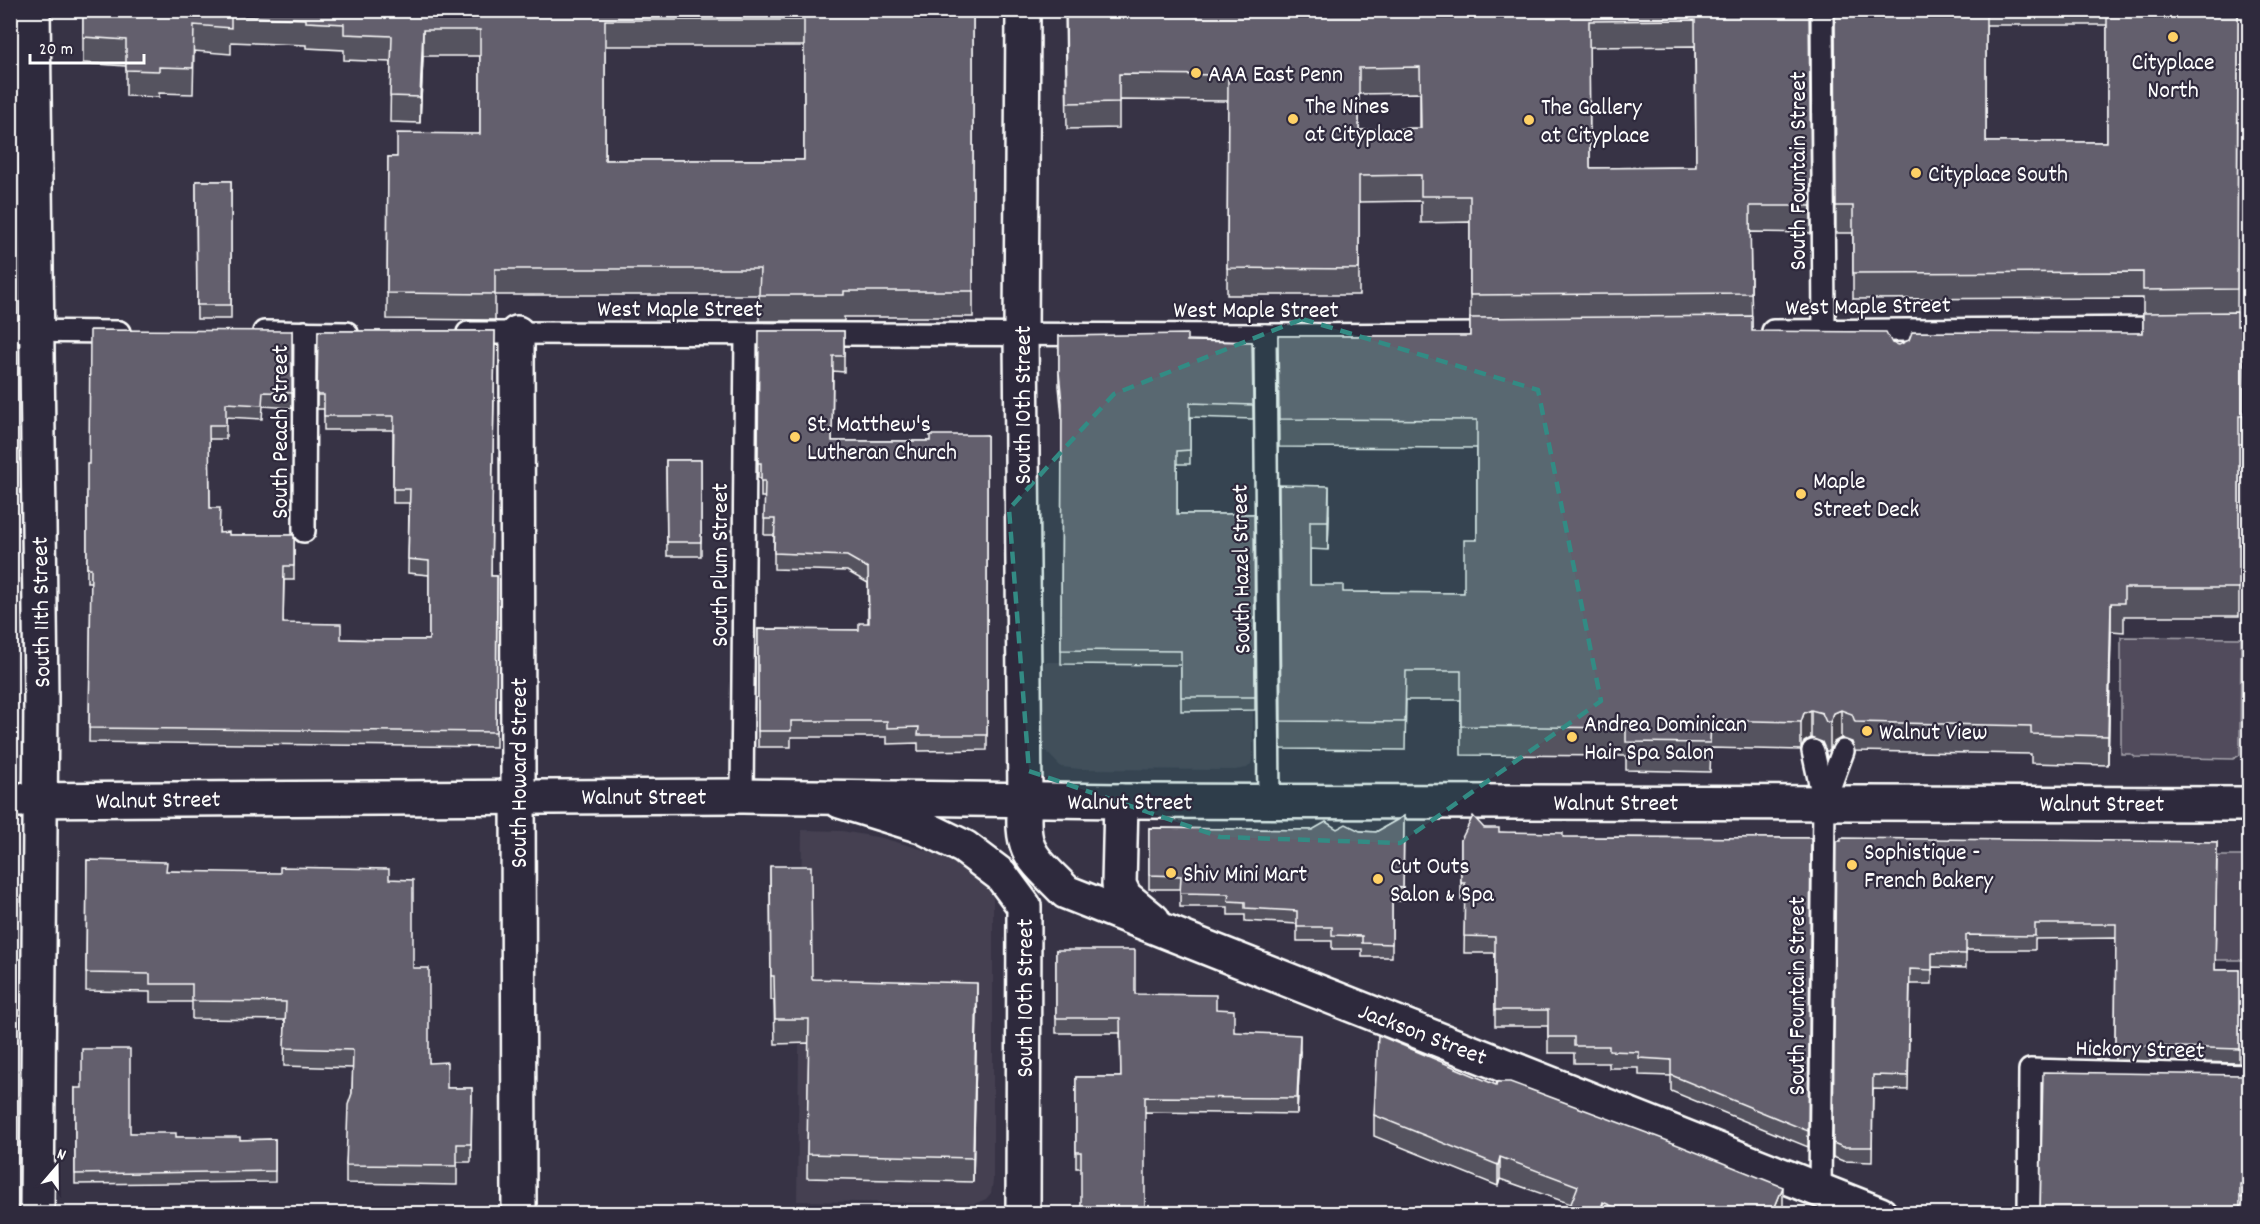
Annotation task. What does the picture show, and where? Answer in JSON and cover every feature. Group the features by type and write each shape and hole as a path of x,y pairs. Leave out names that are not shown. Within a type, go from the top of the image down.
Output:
{"street":[{"name":"South 11th Street","path":"33,10 24,331 41,684 24,800 37,1214"},
{"name":"South 10th Street","path":"1023,10 1021,335 1025,800"},
{"name":"South Howard Street","path":"517,333 519,1214"},
{"name":"Walnut Street","path":"24,800 742,796 1121,801 2250,804"},
{"name":"South 10th Street","path":"826,797 921,826 964,847 1001,875 1024,906 1023,1214"},
{"name":"Jackson Street","path":"1025,800 1024,837 1032,858 1066,892 1831,1200 1880,1214"},
{"path":"1121,801 1119,885 1125,897 1174,935"},
{"path":"1024,906 1046,892 1066,892"}],"lane":[{"name":"South Fountain Street","path":"1822,10 1824,331"},
{"name":"West Maple Street","path":"1753,332 2193,328"},
{"path":"1899,330 1899,353"},
{"path":"24,331 144,332"},
{"path":"240,332 363,333"},
{"name":"South Peach Street","path":"304,531 305,332"},
{"name":"West Maple Street","path":"450,333 1021,335 1515,333"},
{"name":"South Plum Street","path":"742,796 746,334"},
{"name":"South Hazel Street","path":"1265,335 1265,553 1269,801"},
{"path":"1813,751 1824,802"},
{"path":"1824,802 1843,751"},
{"name":"South Fountain Street","path":"1824,802 1831,1200"},
{"name":"Hickory Street","path":"2029,1214 2030,1070 2250,1076"}],"highlighted area":[{"path":"1302,319 1538,390 1601,701 1400,843 1220,837 1029,771 1009,509 1114,394"}],"shaded area":[{"path":"2121,637 2241,638 2240,755 2233,759 2135,757 2131,754 2121,754"},
{"path":"1044,662 1253,662 1253,757 1251,764 1247,768 1235,770 1061,767 1044,749 1042,739"},
{"path":"802,830 842,831 882,838 921,849 953,860 980,877 989,886 993,898 993,1181 991,1193 986,1199 974,1204 797,1201"},
{"path":"2217,856 2245,856 2246,960 2215,960"}],"building":[{"path":"83,10 973,10 973,291 844,291 844,295 759,295 760,269 495,269 495,294 387,293 388,157 397,157 397,133 480,134 480,30 423,30 420,97 390,96 392,36 344,34 344,24 306,22 306,19 231,16 231,28 194,25 193,68 159,67 159,71 126,70 126,40 83,37","holes":["605,20 804,20 804,160 605,160"]},
{"path":"1066,10 1809,10 1811,206 1750,206 1751,293 1470,295 1470,196 1421,196 1421,175 1359,176 1359,269 1227,268 1228,75 1119,74 1119,102 1067,103","holes":["1695,20 1696,167 1590,168 1589,21","1420,67 1421,128 1359,130 1359,68"]},
{"name":"Cityplace South","path":"1835,10 1986,10 1986,142 2107,142 2107,10 2238,10 2237,289 2143,290 2143,272 1853,273 1853,206 1836,206"},
{"path":"196,181 231,181 231,305 197,305"},
{"path":"2237,312 2237,326 2244,326 2243,416 2239,416 2239,588 2124,588 2124,603 2111,603 2108,736 2031,734 2031,726 1855,722 1852,714 1841,710 1834,713 1830,722 1826,722 1822,713 1811,710 1804,713 1801,722 1711,720 1710,743 1626,742 1626,728 1461,726 1461,671 1406,671 1405,722 1281,721 1279,485 1329,486 1328,521 1310,521 1310,585 1343,585 1343,592 1464,593 1464,540 1477,540 1477,420 1279,419 1278,336 1470,336 1470,318 1752,316 1752,331 1886,332 1892,343 1899,345 1909,340 1912,332 2143,333 2143,313"},
{"path":"90,330 292,331 292,393 263,392 262,405 226,403 226,425 209,425 210,508 220,508 219,533 294,535 294,566 284,566 283,623 341,624 341,639 383,640 429,640 429,561 408,559 410,489 393,489 394,416 324,416 324,395 317,395 318,331 495,331 491,576 497,576 496,732 89,728 91,568 87,568 87,464 89,464"},
{"path":"759,331 844,331 844,356 833,356 832,441 930,441 930,435 987,435 987,735 918,735 919,727 887,728 887,721 791,721 791,731 758,731 758,629 859,630 859,623 869,623 868,568 847,556 774,553 775,519 764,519 765,481 761,481 761,463 758,463"},
{"path":"1187,334 1187,341 1252,342 1253,405 1190,403 1190,450 1177,451 1177,514 1254,514 1255,697 1181,697 1181,651 1061,650 1062,403 1059,336"},
{"path":"666,460 701,460 701,542 667,542"},
{"path":"1404,816 1403,888 1392,887 1392,944 1362,943 1362,936 1332,935 1332,927 1297,927 1297,911 1245,908 1245,902 1228,901 1229,894 1180,893 1181,876 1149,875 1149,828 1312,830 1326,822 1337,829 1346,824 1360,831 1376,832"},
{"path":"1473,816 1484,828 1499,828 1499,832 1563,833 1563,837 1811,838 1808,1131 1671,1075 1671,1060 1639,1058 1639,1052 1609,1051 1609,1046 1574,1046 1574,1037 1548,1037 1548,1010 1495,1010 1495,937 1464,936 1465,883 1461,883 1461,840"},
{"path":"1841,838 2217,842 2215,970 2239,970 2239,1049 2115,1045 2116,924 2035,924 2035,936 1966,935 1966,954 1932,953 1932,970 1910,969 1908,1076 1873,1075 1872,1147 1843,1147 1833,1143 1836,841 1841,841"},
{"path":"87,860 167,862 166,871 280,873 280,867 389,869 389,879 413,880 413,968 429,968 429,1063 447,1062 447,1088 472,1088 471,1144 457,1144 457,1166 346,1165 353,1050 284,1048 286,1002 192,1001 192,984 150,984 150,974 86,973"},
{"path":"770,866 811,866 812,979 977,983 973,1158 807,1154 809,1019 775,1019 774,976 771,976"},
{"path":"1056,950 1135,950 1135,994 1216,995 1216,1009 1234,1010 1234,1032 1300,1035 1297,1098 1145,1097 1145,1214 1081,1214 1081,1152 1076,1152 1076,1077 1121,1077 1120,1018 1056,1018"},
{"path":"1378,1035 1496,1085 1497,1082 1510,1082 1783,1187 1772,1214 1630,1214 1603,1202 1599,1214 1591,1214 1570,1206 1578,1186 1500,1157 1498,1165 1374,1115"},
{"path":"82,1049 130,1049 130,1133 176,1133 176,1137 240,1137 240,1140 275,1139 275,1171 75,1174 75,1088 82,1088"},
{"path":"2043,1072 2244,1075 2245,1104 2248,1104 2249,1184 2240,1184 2240,1214 2040,1214"},
{"path":"1380,1209 1403,1214 1380,1214"}],"place":[{"name":"Cityplace North","path":"2173,37"},
{"name":"AAA East Penn","path":"1196,73"},
{"name":"The Nines at Cityplace","path":"1293,119"},
{"name":"The Gallery at Cityplace","path":"1529,120"},
{"name":"Cityplace South","path":"1916,173"},
{"name":"St. Matthew's Lutheran Church","path":"795,437"},
{"name":"Maple Street Deck","path":"1801,494"},
{"name":"Walnut View","path":"1867,731"},
{"name":"Andrea Dominican Hair Spa Salon","path":"1572,737"},
{"name":"Sophistique - French Bakery","path":"1852,865"},
{"name":"Shiv Mini Mart","path":"1171,873"},
{"name":"Cut Outs Salon & Spa","path":"1378,879"}]}
